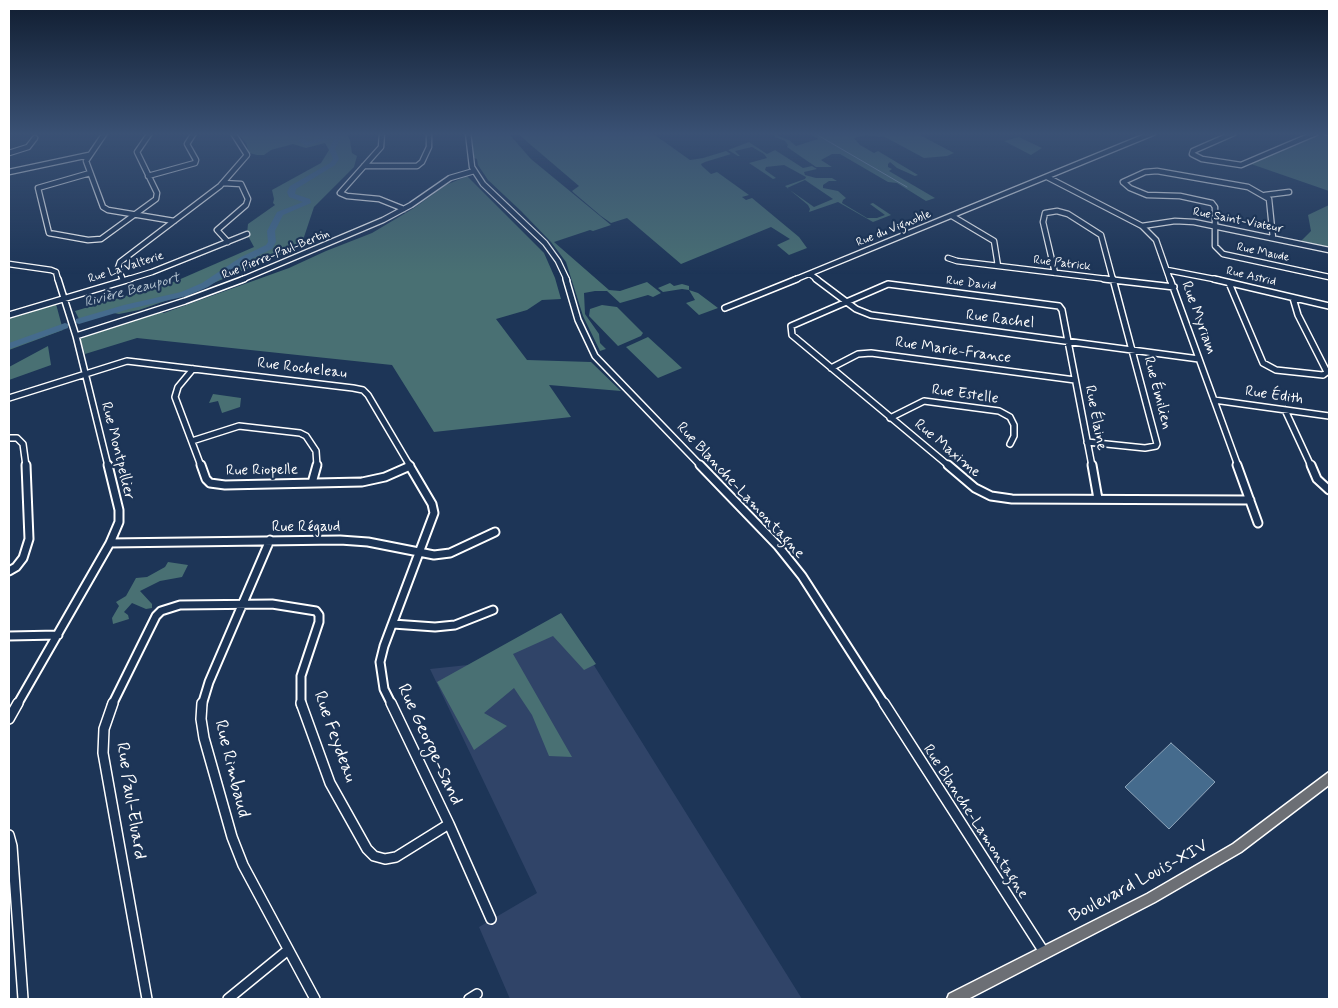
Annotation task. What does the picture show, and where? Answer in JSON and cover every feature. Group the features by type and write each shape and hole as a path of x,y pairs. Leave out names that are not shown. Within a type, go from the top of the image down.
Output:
{"main road":[{"name":"Boulevard Louis-XIV","path":"954,999 1018,968 1044,952 1151,898 1237,848 1329,778"}],"street":[{"path":"62,180 38,188 50,233 96,240 104,237 157,197 150,180"},
{"path":"93,180 104,209 174,221"},
{"path":"123,280 118,268 120,262 225,180"},
{"path":"351,180 342,190 341,194 379,199 404,209"},
{"name":"Rue Pierre-Paul-Bertin","path":"76,336 227,286 348,236 404,209 447,180"},
{"name":"Rue Blanche-Lamontagne","path":"480,180 544,243 558,261 567,282 578,320 595,356 778,546 802,576 1044,952"},
{"name":"Rue du Vignoble","path":"725,308 1037,180"},
{"name":"Rue Myriam","path":"1055,180 1122,214 1142,226 1156,240 1258,523"},
{"name":"Rue Maude","path":"1127,180 1123,182 1130,188 1147,195 1180,196 1208,202 1215,207 1215,246 1223,254 1329,277"},
{"name":"Rue Maude","path":"1211,180 1248,187 1265,195"},
{"path":"223,183 241,184 248,199 246,205 217,230 228,242"},
{"path":"1273,238 1270,202 1265,195 1289,192"},
{"name":"Rue Émilien","path":"1055,273 1043,222 1045,213 1057,211 1068,214 1099,233 1102,239 1157,441 1156,446 1145,448 1087,442"},
{"path":"952,216 994,241 998,266"},
{"name":"Rue Saint-Viateur","path":"1142,226 1175,221 1216,226 1329,250"},
{"name":"Rue La Valterie","path":"9,315 152,272 247,234"},
{"name":"Rue Patrick","path":"948,258 998,266 1174,287"},
{"name":"Rue Montpellier","path":"9,264 56,272 76,336 119,510 117,531 9,719"},
{"name":"Rue Astrid","path":"1167,270 1194,274 1329,306"},
{"name":"Rue Rachel","path":"810,274 860,312 870,315 1199,359"},
{"path":"1229,283 1263,363 1276,370 1324,376 1327,372 1298,315 1293,298"},
{"name":"Rue David","path":"847,302 888,284 1055,304 1062,310 1068,341"},
{"name":"Rue Maxime","path":"847,302 791,326 792,335 975,488 991,496 1012,499 1250,500"},
{"name":"Rue Élaine","path":"1068,341 1098,499"},
{"name":"Rue Marie-France","path":"831,368 858,354 871,353 1075,380"},
{"name":"Rue Rocheleau","path":"9,398 127,361 363,390 372,400 432,504 434,513 420,552"},
{"name":"Rue Riopelle","path":"193,369 178,387 174,397 206,479 210,482 225,485 375,480 410,466"},
{"name":"Rue Édith","path":"1214,400 1329,416"},
{"name":"Rue Estelle","path":"890,418 924,402 998,411 1010,417 1014,425 1014,436 1010,444"},
{"path":"1285,410 1317,479 1329,490"},
{"path":"192,441 239,426 306,436 316,451 318,462 312,483"},
{"path":"9,438 17,438 23,444 27,470 30,539 23,558 16,567 9,571"},
{"name":"Rue Régaud","path":"110,543 340,540 368,542 434,555 450,553 495,532"},
{"name":"Rue Rimbaud","path":"270,540 209,682 202,701 201,719 204,738 232,837 243,865 315,999"},
{"name":"Rue George-Sand","path":"420,552 384,646 380,662 381,677 384,689 449,824 491,919"},
{"name":"Rue Feydeau","path":"242,605 272,604 308,609 316,611 319,615 317,631 301,676 300,702 330,783 366,849 374,856 385,859 396,857 449,824"},
{"name":"Rue Paul-Eluard","path":"147,999 103,753 104,729 112,705 156,616 161,611 180,605 242,605"},
{"path":"393,624 435,627 455,625 493,610"},
{"path":"9,636 58,635"},
{"path":"9,835 12,846 23,999"},
{"path":"228,999 288,950"}],"shaded area":[{"path":"562,614 802,999 510,999 479,927 537,893 430,669 477,664"},
{"path":"1171,743 1215,782 1169,829 1125,787"}],"green space":[{"path":"290,180 341,180 314,207 301,246 197,290 139,310 119,314 108,312 79,319 75,311 176,281 254,247 247,234 248,224 275,205 273,203 272,190"},
{"path":"458,180 471,180 544,253 555,278 561,299 542,300 527,310 496,319 527,360 591,362 621,391 549,385 571,417 434,432 392,365 137,338 85,354 80,338 85,334 159,312 164,313 289,268 372,233 414,208 446,185"},
{"path":"488,180 557,180 611,225 554,242 609,290 620,291 647,282 661,293 653,297 648,295 620,303 607,291 584,293 585,314 599,334 600,343 606,349 600,351 583,316 566,262 551,242"},
{"path":"572,180 728,180 749,195 742,197 746,200 752,198 799,237 807,248 789,255 777,245 790,239 771,227 681,264 627,218 611,223 601,216 572,191 579,186"},
{"path":"802,180 805,180 787,188 785,186"},
{"path":"805,180 837,181 829,181 823,185 823,188 838,191 846,198 842,203 867,218 877,218 885,215 870,204 873,203 891,215 873,222 838,202 809,212 808,205 790,190 814,207 833,199"},
{"path":"885,180 904,180 935,198 926,201 897,183"},
{"path":"1297,180 1329,180 1329,191"},
{"path":"1329,205 1329,250 1300,242 1311,231 1308,215"},
{"path":"670,283 674,286 682,284 689,286 689,290 682,289 663,292 658,288"},
{"path":"689,290 698,293 718,308 699,315 686,303 695,300"},
{"path":"56,304 63,330 9,350 9,318"},
{"path":"602,305 617,307 643,333 641,336 618,346 589,316 590,309"},
{"path":"648,337 682,368 658,378 626,347"},
{"path":"48,346 51,365 9,380 9,367"},
{"path":"213,394 241,398 240,407 222,413 218,401 209,403"},
{"path":"168,562 188,565 182,577 160,581 140,591 152,604 152,608 146,609 132,603 124,612 128,615 129,619 113,624 112,618 119,606 116,602 126,596 136,578 147,577 165,567"},
{"path":"561,613 596,664 584,670 553,636 513,654 572,757 549,756 532,715 514,688 484,713 507,726 474,750 437,682"}],"waterway":[{"name":"Rivière Beauport","path":"79,321 127,307 184,294 205,285 244,259 269,247 272,242 271,231 280,214 307,203 307,201 292,195 291,192 293,188 306,180"},
{"path":"895,180 907,187"},
{"name":"Rivière Beauport","path":"9,346 65,326"}]}
